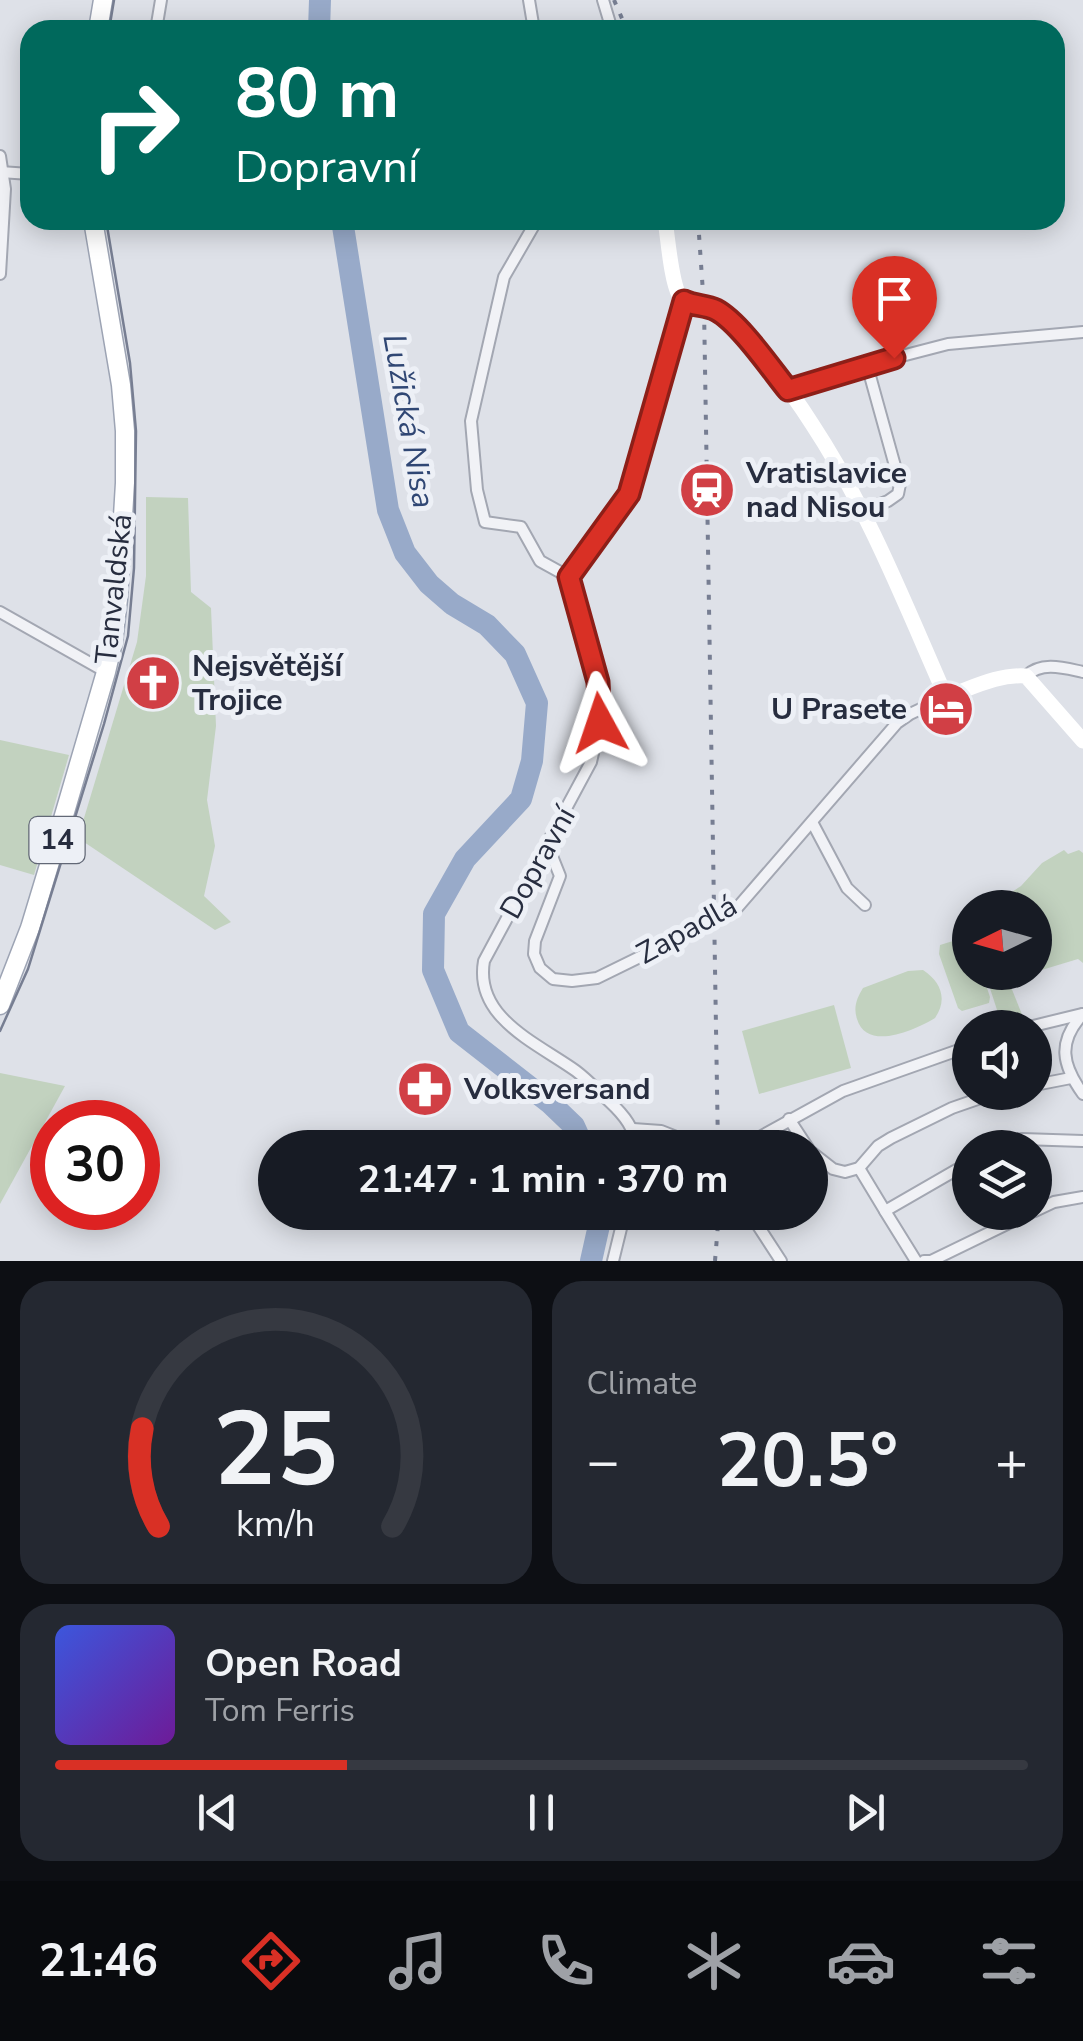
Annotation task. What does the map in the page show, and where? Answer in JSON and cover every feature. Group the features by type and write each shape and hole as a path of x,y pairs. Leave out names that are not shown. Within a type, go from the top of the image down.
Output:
{"main road":[{"name":"Tanvaldská","path":"0,1005 30,928 106,672 118,599 125,431 122,385 96,230"}],"street":[{"path":"0,156 5,189 0,274"},
{"path":"531,230 504,276 471,421 477,490 486,522 521,527 540,561 569,577 629,494 684,301"},
{"path":"667,230 676,287 684,301 724,316 812,422 877,538 946,697 999,678 1026,676 1041,667 1083,672"},
{"path":"788,390 948,344 1083,332"},
{"path":"862,511 898,494 900,484 867,365"},
{"name":"Dopravní","path":"569,577 598,682 600,723 592,762 484,960 483,986 493,1010 531,1042 579,1072 632,1128"},
{"path":"0,612 106,672"},
{"path":"1026,676 1083,740"},
{"name":"Zapadlá","path":"548,846 560,876 535,941 534,954 540,968 553,979 597,978 737,908 897,723 946,697"},
{"path":"812,822 847,888 865,905"},
{"path":"1052,1021 1083,1014"},
{"path":"1083,1014 1072,1025 1064,1053 1071,1078 1083,1094"},
{"path":"770,1130 863,1082 952,1052"},
{"path":"1052,1082 1071,1078"},
{"path":"828,1165 845,1172 859,1168 890,1138 952,1108"},
{"path":"789,1119 796,1130"},
{"path":"632,1128 651,1130"},
{"path":"1052,1140 1083,1141"},
{"path":"859,1168 916,1261"},
{"path":"885,1211 952,1172"},
{"path":"1052,1203 1083,1196"},
{"path":"613,1261 621,1230"},
{"path":"760,1230 782,1261"},
{"path":"924,1261 995,1230"}],"green space":[{"path":"146,497 188,498 191,592 211,608 216,726 207,800 215,846 204,896 231,922 215,930 78,838 137,642 146,576"},
{"path":"0,740 69,755 34,875 0,865"},
{"path":"1064,850 1068,854 1079,850 1083,853 1083,963 1078,959 1052,967 1052,890 1015,890 1042,863"},
{"path":"952,941 952,990 988,990 989,1003 965,1010 958,1008 939,954 940,945"},
{"path":"923,970 941,991 935,1018 892,1035 871,1034 862,1029 855,1011 863,988 908,971"},
{"path":"991,990 1012,990 1020,1010 997,1010"},
{"path":"834,1005 851,1068 759,1094 742,1031"},
{"path":"0,1073 65,1086 57,1100 30,1100 30,1150 0,1204"}],"waterway":[{"name":"Lužická Nisa","path":"319,20 320,0"},
{"name":"Lužická Nisa","path":"344,230 388,510 405,553 429,584 452,604 487,625 515,654 537,703 532,761 521,799 465,859 434,914 433,970 459,1032 550,1103 576,1130"},
{"name":"Lužická Nisa","path":"591,1261 598,1230"}],"tram line":[{"path":"111,20 114,0"},
{"path":"0,1031 28,969 128,636 134,568 136,431 130,363 108,230"}],"railway":[{"path":"614,0 623,20"},
{"path":"699,230 704,307 718,1130"},
{"path":"715,1261 718,1230"}],"place":[{"name":"Vratislavice nad Nisou","path":"707,490"},
{"name":"Nejsvětější Trojice","path":"153,683"},
{"name":"U Prasete","path":"946,709"},
{"name":"Volksversand","path":"425,1089"}],"route":[{"path":"600,723 598,682 569,577 629,494 684,301 724,316 788,390 894,358"}]}
